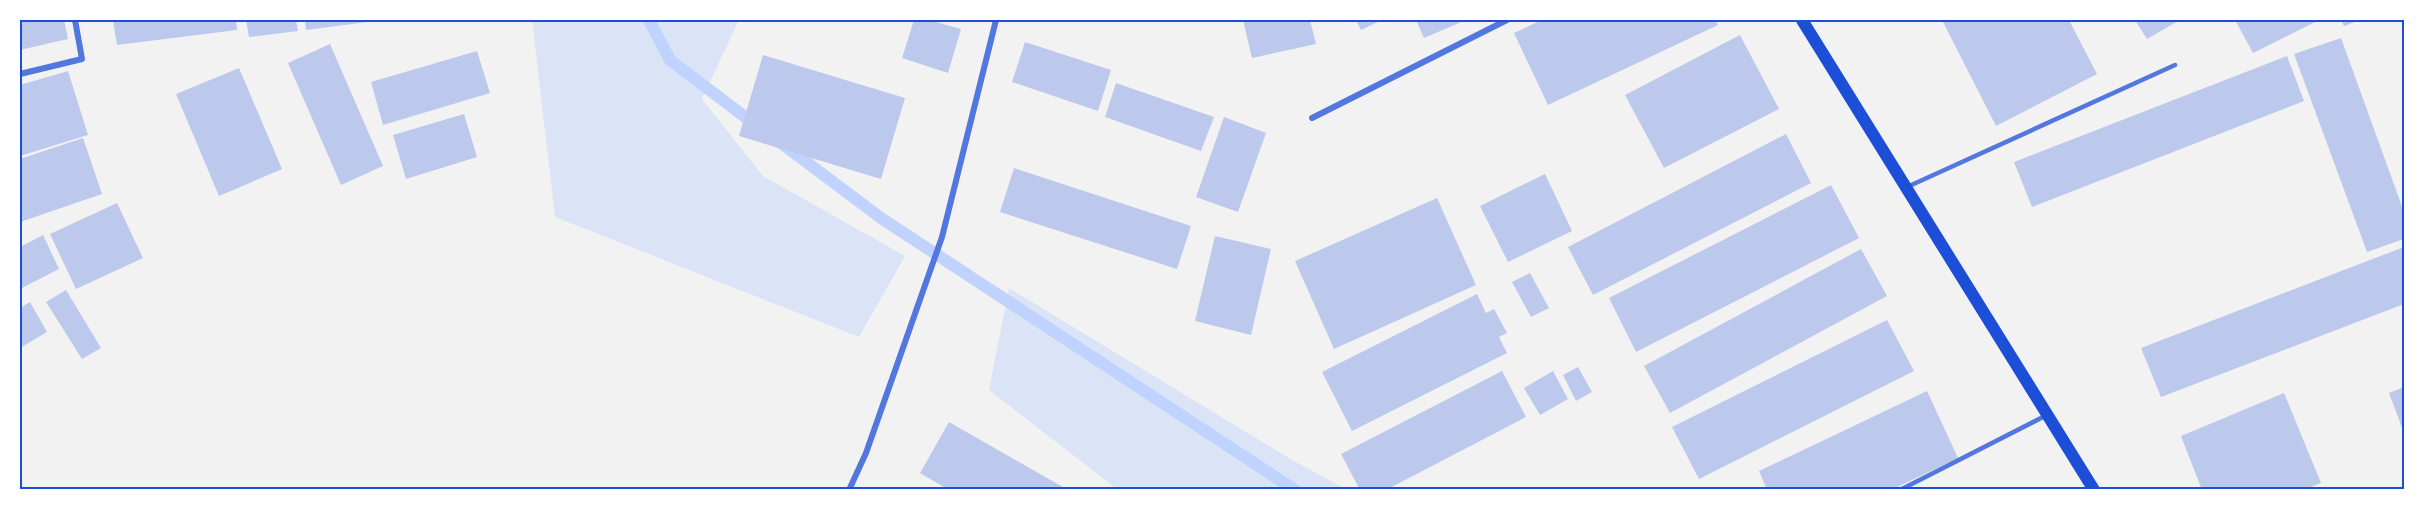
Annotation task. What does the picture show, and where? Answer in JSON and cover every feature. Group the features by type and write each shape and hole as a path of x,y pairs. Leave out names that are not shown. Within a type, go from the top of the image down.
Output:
{"main road":[{"path":"1802,20 2094,489"}],"street":[{"path":"20,74 82,59 75,20"},
{"path":"849,489 866,453 931,273 996,20"},
{"path":"1312,118 1507,20"}],"lane":[{"path":"1907,187 2175,65"},
{"path":"1900,489 2048,415"}],"shaded area":[{"path":"532,20 739,20 702,99 763,176 905,256 859,337 555,217"},
{"path":"1009,288 1294,461 1346,489 1117,489 989,390"}],"building":[{"path":"20,20 64,20 68,39 20,50"},
{"path":"113,20 236,20 237,30 117,45"},
{"path":"246,20 296,20 298,31 249,37"},
{"path":"305,20 375,20 375,21 306,30"},
{"path":"914,20 929,20 961,29 948,73 902,58"},
{"path":"1243,20 1310,20 1316,44 1252,58"},
{"path":"1356,20 1382,20 1361,30"},
{"path":"1416,20 1466,20 1424,38"},
{"path":"1542,20 1715,20 1718,25 1548,105 1514,33"},
{"path":"1942,20 2069,20 2097,74 1996,126"},
{"path":"2135,20 2180,20 2147,39"},
{"path":"2235,20 2319,20 2253,53"},
{"path":"2341,20 2360,20 2344,26"},
{"path":"1740,35 1779,109 1664,168 1625,95"},
{"path":"2341,38 2404,212 2404,239 2367,252 2294,54"},
{"path":"1025,42 1111,70 1098,111 1012,82"},
{"path":"330,44 383,166 341,185 288,63"},
{"path":"477,51 490,93 383,125 371,82"},
{"path":"763,55 905,98 881,179 739,136"},
{"path":"2287,56 2304,101 2032,207 2014,162"},
{"path":"239,68 282,169 219,196 176,94"},
{"path":"68,71 88,135 20,156 20,85"},
{"path":"1116,83 1214,117 1201,151 1105,117"},
{"path":"464,114 477,157 406,179 393,135"},
{"path":"1224,117 1266,133 1238,212 1196,197"},
{"path":"1786,134 1811,183 1593,295 1568,247"},
{"path":"83,138 102,194 20,222 20,159"},
{"path":"1014,168 1191,226 1177,269 1000,212"},
{"path":"1545,174 1572,231 1508,262 1480,206"},
{"path":"1831,185 1859,238 1636,352 1609,298"},
{"path":"1437,198 1476,285 1334,349 1295,261"},
{"path":"117,203 143,258 76,289 50,234"},
{"path":"43,235 59,269 20,289 20,247"},
{"path":"1215,236 1271,249 1251,335 1195,321"},
{"path":"2404,247 2404,304 2161,397 2141,348"},
{"path":"1861,249 1887,296 1670,413 1644,366"},
{"path":"1530,273 1549,308 1531,317 1512,282"},
{"path":"66,290 101,348 82,359 46,302"},
{"path":"1477,294 1486,313 1494,309 1507,333 1499,337 1507,353 1352,431 1322,372"},
{"path":"30,302 47,332 20,348 20,308"},
{"path":"1887,320 1914,371 1699,479 1672,427"},
{"path":"1578,367 1592,392 1576,401 1563,375"},
{"path":"1502,371 1526,417 1386,490 1360,490 1341,454"},
{"path":"1553,371 1568,399 1540,415 1524,388"},
{"path":"2404,387 2404,433 2389,393"},
{"path":"1927,391 1958,458 1891,490 1767,490 1759,471"},
{"path":"2284,393 2321,483 2304,490 2202,490 2181,436"},
{"path":"949,422 1068,490 949,490 920,473"}],"waterway":[{"path":"649,20 670,60 757,126"},
{"path":"781,143 881,218 1295,490"}]}
